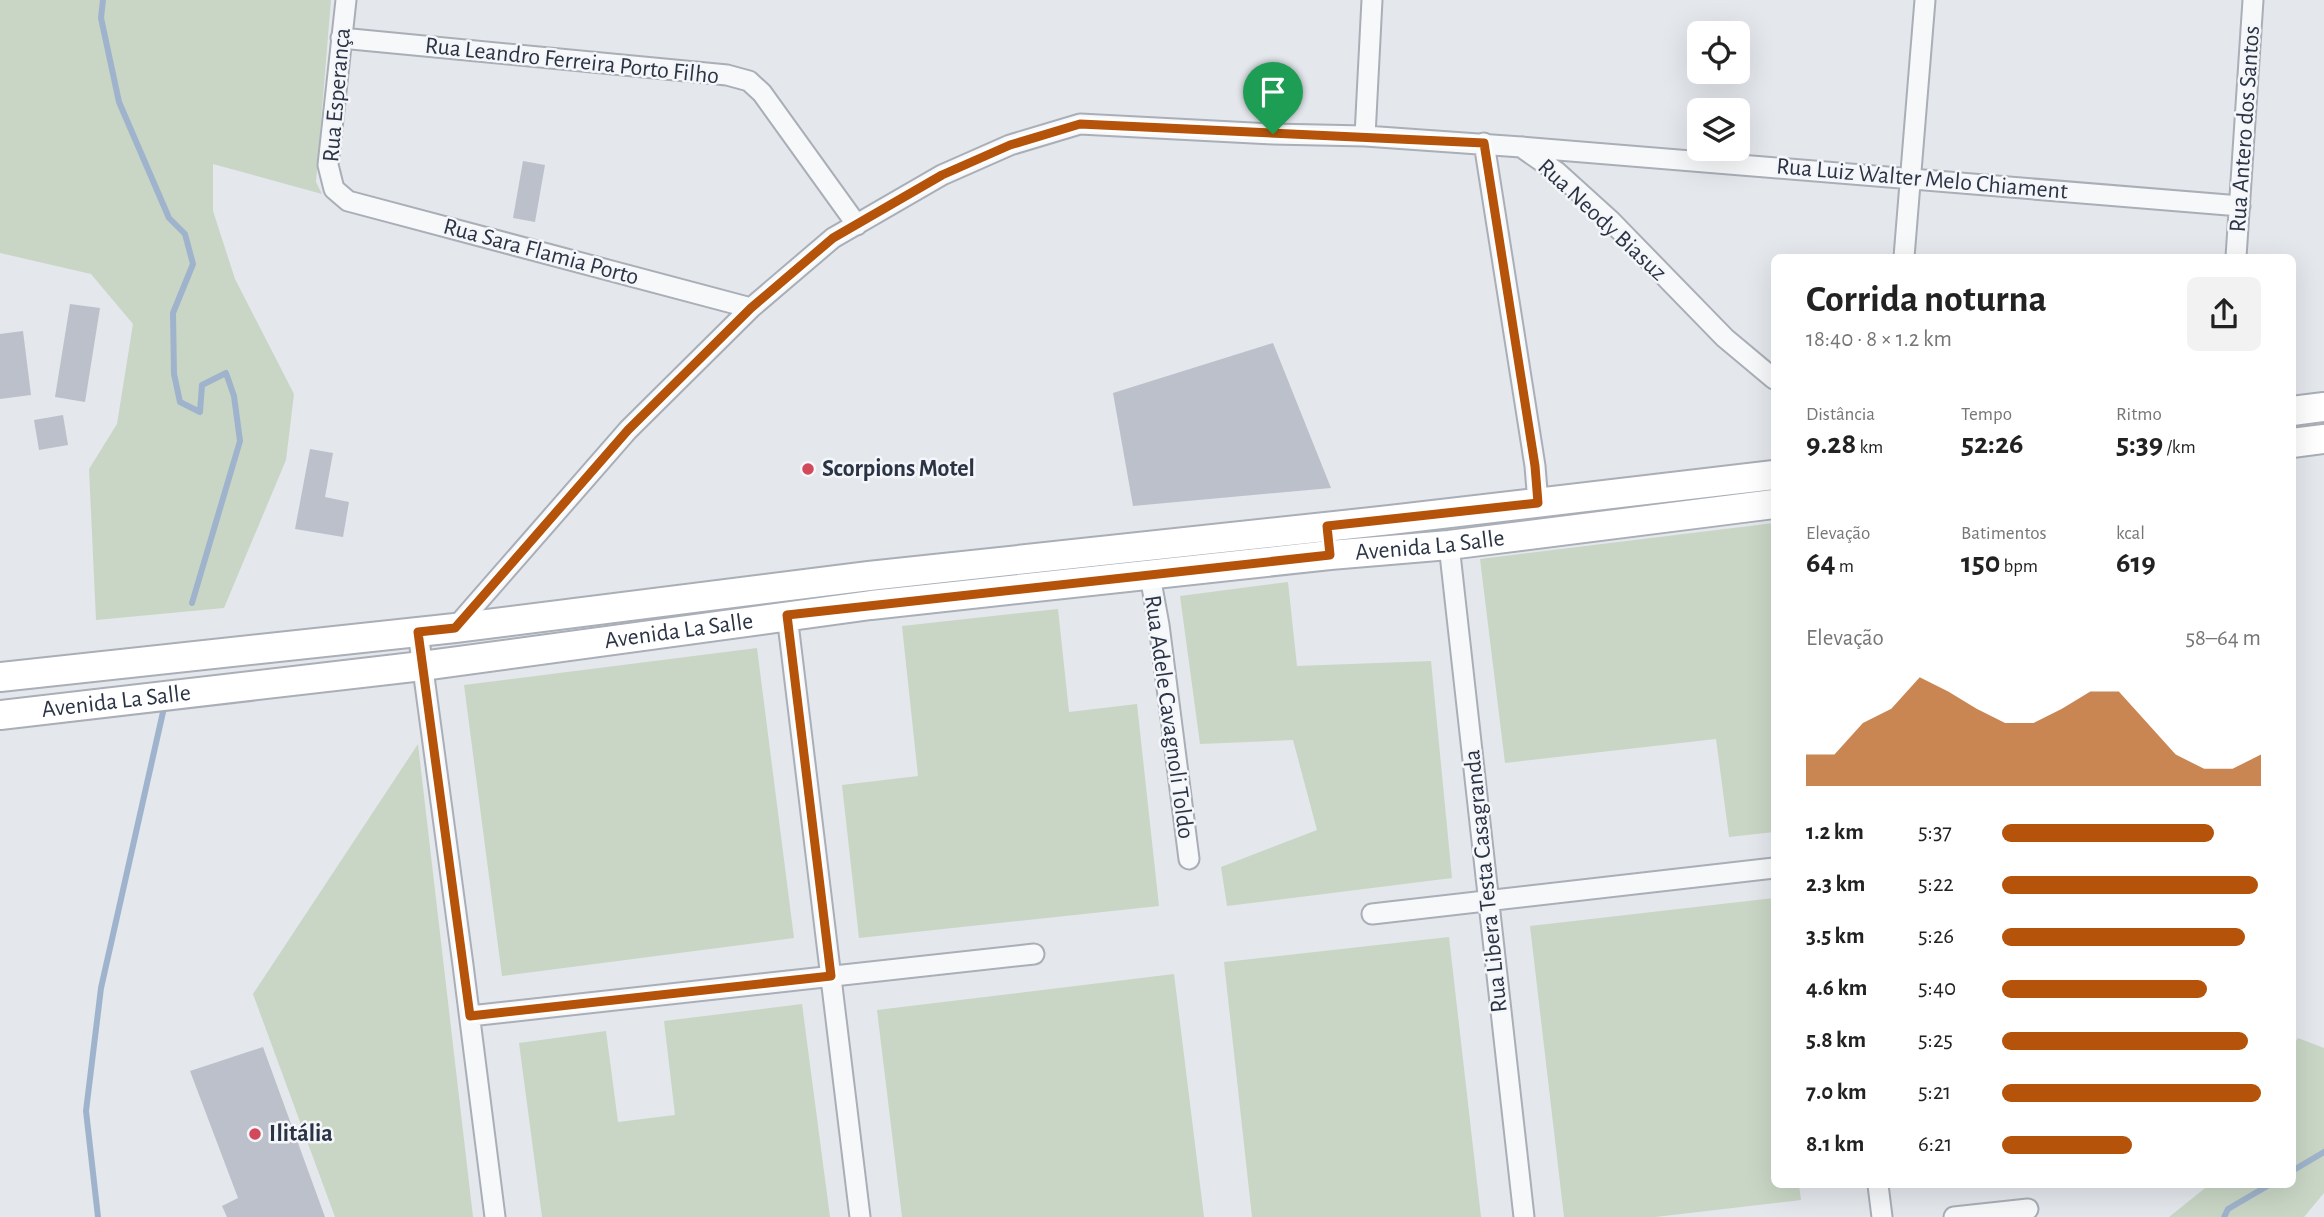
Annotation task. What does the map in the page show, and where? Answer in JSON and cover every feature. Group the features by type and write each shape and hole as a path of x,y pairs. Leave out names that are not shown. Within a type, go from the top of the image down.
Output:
{"main road":[{"path":"2296,410 2324,407"},
{"path":"2296,442 2324,439"},
{"name":"Avenida La Salle","path":"0,677 455,628 869,576 1771,475"},
{"name":"Avenida La Salle","path":"0,715 422,666 871,605 1330,555 1449,545 1771,504"},
{"path":"1327,526 1330,555"},
{"path":"869,576 871,605"}],"street":[{"name":"Rua Esperança","path":"334,190 328,165 346,0"},
{"path":"1365,136 1372,0"},
{"path":"1904,254 1925,0"},
{"name":"Rua Antero dos Santos","path":"2236,254 2253,0"},
{"name":"Rua Leandro Ferreira Porto Filho","path":"341,38 727,75 749,81 762,93 857,225"},
{"name":"Rua Neody Biasuz","path":"455,628 628,430 751,308 833,238 942,175 1010,145 1080,124 1365,136 1521,147 1557,172 1610,220 1724,338 1771,377"},
{"path":"1484,143 1535,466 1538,503"},
{"name":"Rua Luiz Walter Melo Chiament","path":"1521,147 2239,206"},
{"name":"Rua Sara Flamia Porto","path":"334,190 348,201 751,308"},
{"name":"Rua Libera Testa Casagranda","path":"1449,545 1524,1217"},
{"name":"Rua Adele Cavagnoli Toldo","path":"1150,576 1159,625 1189,859"},
{"path":"787,615 860,1217"},
{"path":"418,632 495,1217"},
{"path":"1372,914 1771,868"},
{"path":"470,1016 1034,954"},
{"path":"1878,1188 1882,1217"},
{"path":"1954,1217 2028,1209"}],"green space":[{"path":"0,0 331,0 316,182 322,194 213,164 213,211 235,279 294,394 286,460 224,608 96,620 89,469 117,424 133,324 91,274 0,253"},
{"path":"1771,523 1771,832 1729,837 1716,739 1505,763 1480,559"},
{"path":"1288,582 1297,666 1431,661 1452,878 1227,906 1221,867 1317,830 1293,740 1200,744 1180,596"},
{"path":"1058,609 1069,712 1137,704 1159,906 859,938 842,785 918,776 902,626"},
{"path":"757,648 794,938 502,976 464,685"},
{"path":"418,744 473,1217 335,1217 253,994"},
{"path":"1771,898 1771,1188 1799,1188 1801,1200 1655,1217 1564,1217 1530,926"},
{"path":"1449,937 1481,1217 1252,1217 1224,962"},
{"path":"1174,974 1204,1217 902,1217 877,1010"},
{"path":"802,1004 830,1217 542,1217 519,1043 606,1031 618,1122 675,1115 664,1021"},
{"path":"2298,1038 2324,1048 2324,1193 2304,1217 2169,1217 2205,1188 2296,1188"}],"building":[{"path":"523,161 545,165 535,222 513,218"},
{"path":"70,304 100,308 85,402 55,397"},
{"path":"23,331 31,395 0,399 0,334"},
{"path":"1273,343 1331,488 1133,506 1113,393"},
{"path":"63,415 68,445 39,450 34,420"},
{"path":"310,449 333,453 325,497 349,502 343,537 295,529"},
{"name":"Ilitália","path":"263,1047 325,1217 227,1217 222,1206 238,1198 190,1071"}],"waterway":[{"path":"103,0 101,18 119,102 169,218 185,234 193,264 173,313 174,374 180,402 200,412 202,385 226,373 234,396 240,441 192,603"},
{"path":"98,1217 86,1111 101,988 163,712"},
{"path":"2296,1169 2324,1152"},
{"path":"2224,1217 2228,1209 2264,1188"}],"place":[{"name":"Scorpions Motel","path":"808,469"},
{"name":"Ilitália","path":"255,1134"}],"route":[{"path":"1080,124 1273,134 1484,143 1535,466 1538,503 1327,526 1330,555 787,615 831,976 470,1016 418,632 455,628 628,430 751,308 833,238 942,175 1010,145 1080,124"}]}
